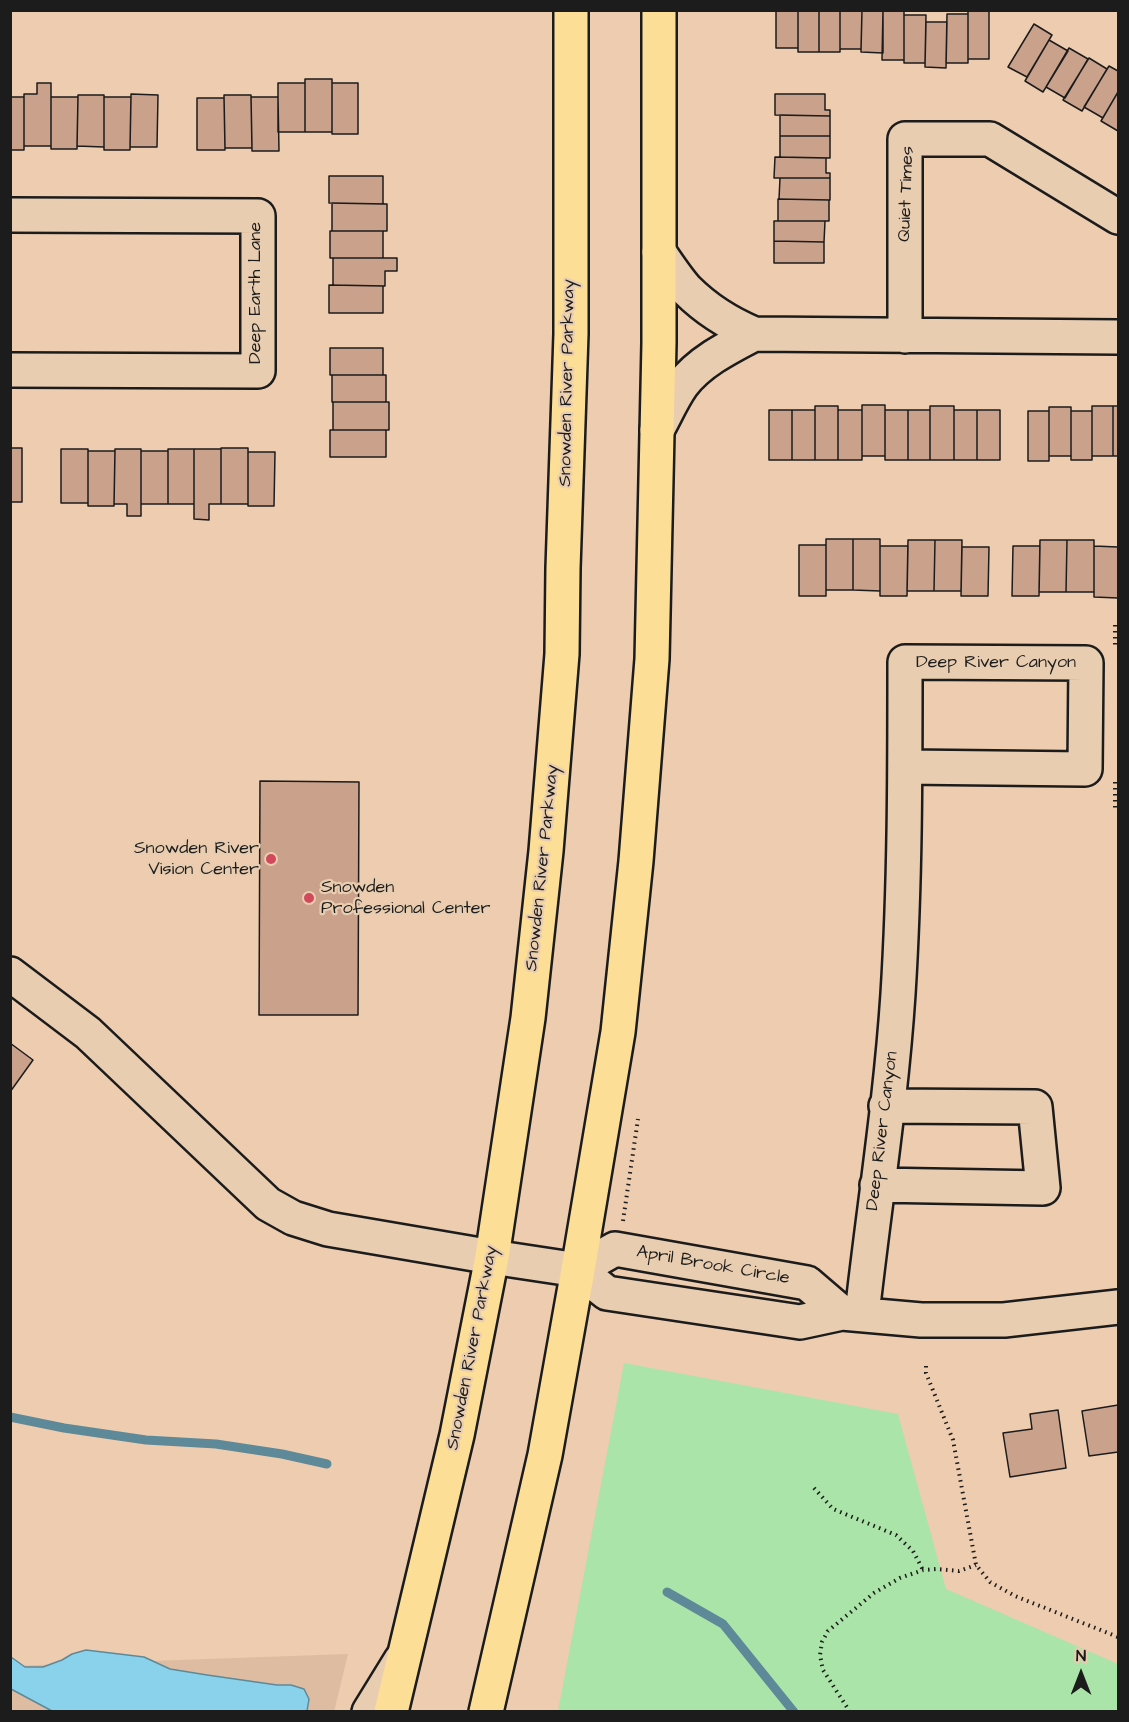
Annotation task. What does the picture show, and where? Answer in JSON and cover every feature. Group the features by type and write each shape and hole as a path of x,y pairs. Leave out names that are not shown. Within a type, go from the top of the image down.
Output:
{"main road":[{"name":"Snowden River Parkway","path":"391,1712 456,1436 492,1257 528,1018 546,851 562,654 571,334 571,10"},
{"path":"486,1712 545,1455 579,1270 618,1032 636,861 651,659 659,343 659,10"}],"street":[{"name":"Quiet Times","path":"905,336 905,139 990,139 1119,217"},
{"name":"Deep Earth Lane","path":"10,215 258,216 258,370 10,370"},
{"path":"659,252 686,289 707,308 727,322 754,334 1119,337"},
{"path":"657,430 688,379 727,349 754,334"},
{"name":"Deep River Canyon","path":"852,1313 877,1185 898,995 903,893 905,662 1086,663 1085,769 905,767"},
{"path":"10,974 88,1033 267,1204 293,1218 328,1229 579,1270 607,1293 800,1322 852,1313 921,1320 1004,1320 1119,1307"},
{"path":"877,1185 1043,1188 1035,1107 886,1106"},
{"name":"April Brook Circle","path":"579,1270 615,1249 807,1282 852,1313"},
{"path":"369,1712 405,1654"}],"path":[{"path":"926,1366 926,1373 953,1440 976,1565 990,1582 1015,1596 1119,1636"},
{"path":"814,1488 833,1509 896,1535 913,1551 923,1570"},
{"path":"850,1712 823,1670 820,1655 822,1642 828,1631 874,1593 900,1578 923,1570 959,1571 976,1565"}],"shaded area":[{"path":"348,1654 334,1712 11,1711 10,1666"}],"green space":[{"path":"624,1363 898,1414 946,1589 1118,1664 1118,1711 558,1711"}],"water":[{"path":"86,1650 144,1657 170,1669 277,1685 291,1685 304,1689 309,1699 307,1711 52,1711 11,1689 11,1657 25,1667 43,1667"}],"building":[{"path":"776,10 798,10 798,48 776,48"},
{"path":"798,10 819,10 819,52 798,52"},
{"path":"819,10 840,10 840,52 819,52"},
{"path":"840,10 862,10 861,49 840,49"},
{"path":"862,10 883,10 883,53 861,52"},
{"path":"883,10 904,10 904,60 882,60"},
{"path":"968,11 989,11 989,59 968,59"},
{"path":"947,14 968,14 968,63 946,63"},
{"path":"904,15 926,15 925,63 904,63"},
{"path":"926,22 947,22 946,68 925,67"},
{"path":"1034,24 1052,35 1027,77 1008,67"},
{"path":"1049,40 1068,51 1043,92 1025,81"},
{"path":"1069,48 1088,59 1065,98 1046,87"},
{"path":"1089,58 1107,69 1082,111 1063,100"},
{"path":"1109,66 1118,71 1118,92 1103,118 1084,107"},
{"path":"305,79 332,79 332,132 305,132"},
{"path":"37,83 51,83 51,146 24,146 24,94 37,94"},
{"path":"278,83 305,83 305,132 278,132"},
{"path":"332,83 358,83 358,134 332,134"},
{"path":"1118,92 1118,131 1101,121"},
{"path":"131,94 158,95 157,147 130,147"},
{"path":"775,94 825,94 825,110 830,110 830,116 775,115"},
{"path":"78,95 104,95 104,147 77,146"},
{"path":"224,95 251,95 252,148 225,148"},
{"path":"10,97 24,97 24,150 10,150"},
{"path":"51,97 78,97 77,149 51,149"},
{"path":"104,97 131,97 130,150 104,150"},
{"path":"251,97 278,97 279,151 252,151"},
{"path":"197,98 224,98 225,150 197,150"},
{"path":"780,115 830,116 830,136 780,136"},
{"path":"780,136 830,136 830,158 780,157"},
{"path":"775,157 826,158 826,173 830,173 830,178 774,178"},
{"path":"329,176 383,176 383,204 329,203"},
{"path":"780,178 830,178 830,200 779,199"},
{"path":"778,199 829,200 829,221 778,221"},
{"path":"332,203 387,204 387,231 332,231"},
{"path":"774,221 825,221 824,242 774,241"},
{"path":"330,231 383,231 383,258 330,258"},
{"path":"774,241 824,242 824,263 774,263"},
{"path":"333,258 397,258 397,271 385,271 385,286 333,285"},
{"path":"329,285 383,286 383,313 329,313"},
{"path":"330,348 383,348 383,375 330,375"},
{"path":"332,375 386,375 386,402 332,402"},
{"path":"333,402 389,402 389,430 333,430"},
{"path":"862,405 885,405 885,456 862,456"},
{"path":"815,406 838,406 838,460 815,460"},
{"path":"930,406 954,406 954,460 930,460"},
{"path":"1092,406 1113,406 1113,456 1092,456"},
{"path":"1113,406 1118,406 1118,456 1113,456"},
{"path":"1049,407 1071,407 1071,456 1049,456"},
{"path":"769,410 792,410 792,460 769,460"},
{"path":"792,410 815,410 815,460 792,460"},
{"path":"838,410 862,410 862,460 838,460"},
{"path":"885,410 908,410 908,460 885,460"},
{"path":"908,410 930,410 930,460 908,460"},
{"path":"954,410 977,410 977,460 954,460"},
{"path":"977,410 1000,410 1000,460 977,460"},
{"path":"1028,411 1049,411 1049,461 1028,461"},
{"path":"1071,411 1092,411 1092,460 1071,460"},
{"path":"330,430 386,430 386,457 330,457"},
{"path":"10,448 22,448 22,502 10,502"},
{"path":"221,448 248,448 248,504 221,504"},
{"path":"61,449 88,449 88,503 61,503"},
{"path":"115,449 141,449 141,516 127,516 127,504 114,504"},
{"path":"168,449 194,449 194,504 168,504"},
{"path":"194,449 221,449 221,504 209,504 209,520 194,519"},
{"path":"88,451 115,451 114,506 88,506"},
{"path":"141,451 168,451 168,504 141,504"},
{"path":"248,452 275,452 274,506 248,506"},
{"path":"826,539 853,539 853,590 826,590"},
{"path":"853,539 880,539 880,591 853,590"},
{"path":"908,540 935,540 934,591 907,591"},
{"path":"935,540 962,540 961,591 934,591"},
{"path":"1040,540 1067,540 1066,592 1039,592"},
{"path":"1067,540 1094,540 1094,592 1066,592"},
{"path":"799,545 826,545 826,596 799,596"},
{"path":"880,546 908,546 907,596 880,596"},
{"path":"1013,546 1040,546 1039,596 1012,596"},
{"path":"1094,546 1118,547 1118,598 1094,597"},
{"path":"962,547 989,547 988,596 961,596"},
{"name":"Snowden Professional Center","path":"260,781 359,782 358,1015 259,1015"},
{"path":"10,1043 33,1060 10,1092"},
{"path":"1118,1405 1118,1452 1089,1456 1082,1411"},
{"path":"1058,1410 1066,1468 1010,1477 1003,1433 1032,1429 1030,1414"}],"waterway":[{"path":"10,1417 64,1428 146,1440 216,1444 282,1454 327,1464"},
{"path":"667,1592 723,1624 794,1712"}],"place":[{"name":"Snowden River Vision Center","path":"271,859"},
{"name":"Snowden Professional Center","path":"309,898"}]}
